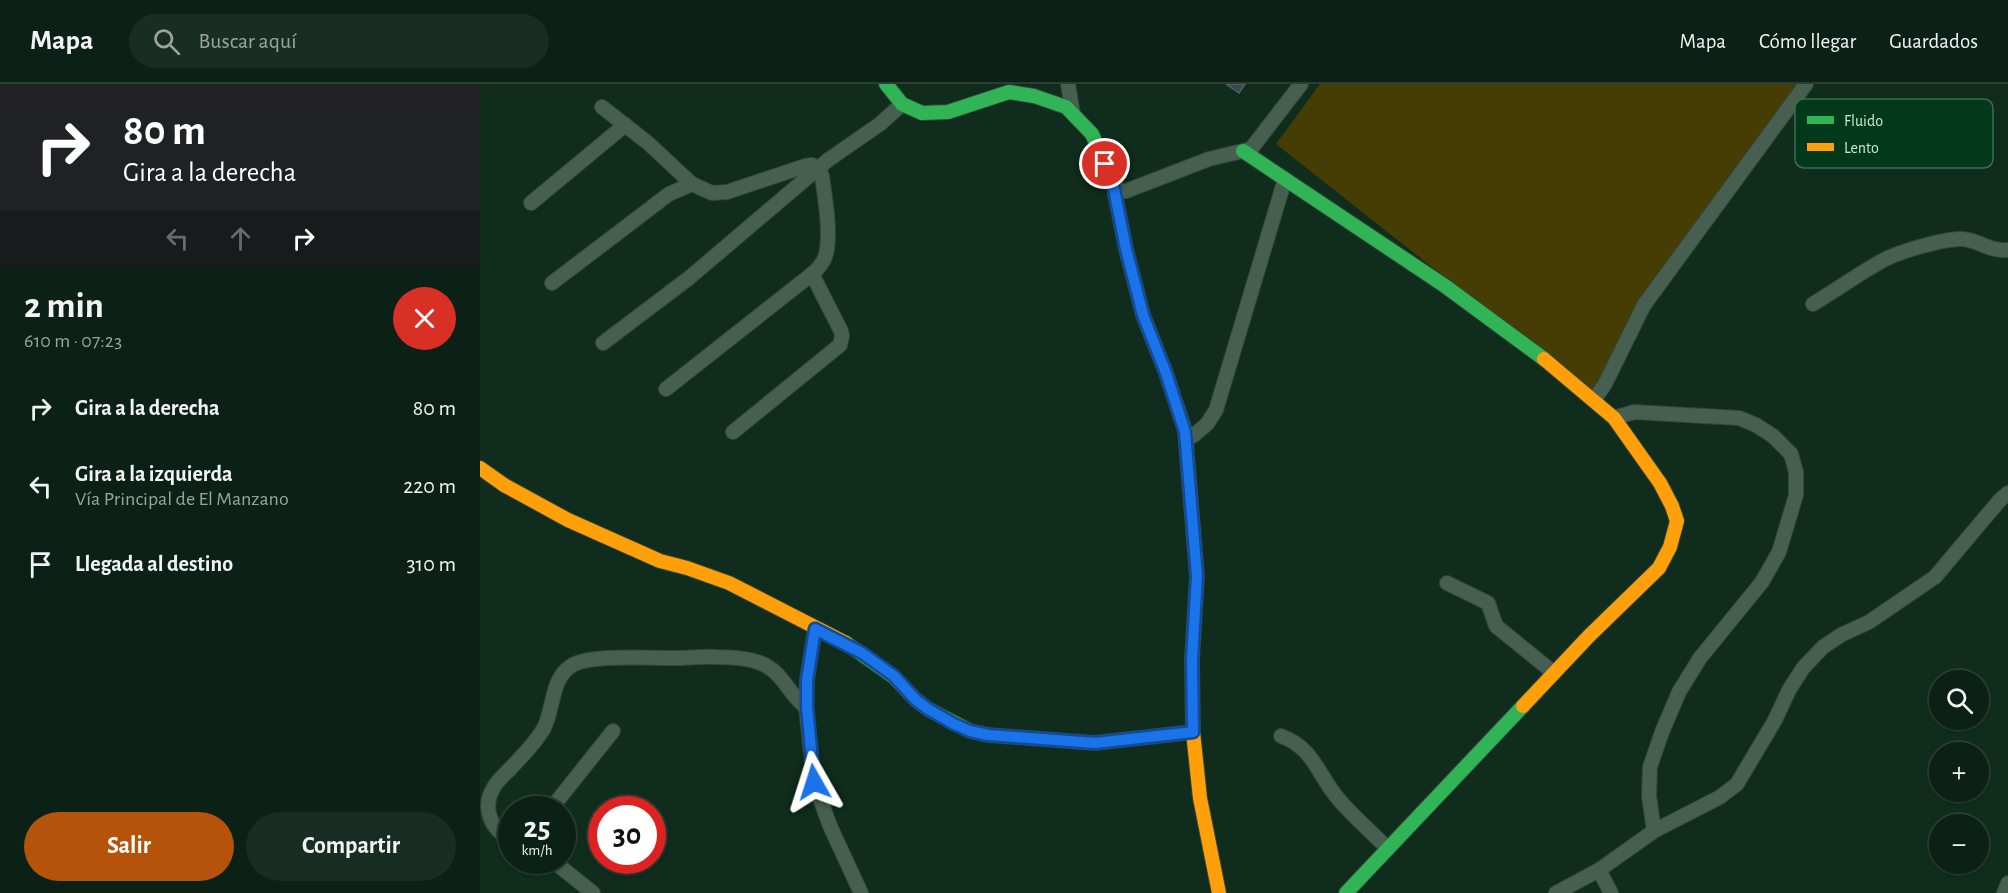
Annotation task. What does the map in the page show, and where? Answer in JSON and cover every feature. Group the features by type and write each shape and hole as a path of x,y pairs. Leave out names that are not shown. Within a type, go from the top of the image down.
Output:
{"street":[{"path":"886,84 902,104 922,113 948,112 1010,92 1034,96 1066,107 1092,134 1115,190 1126,191 1209,159 1251,149 1300,84"},
{"path":"1068,84 1073,114"},
{"path":"1594,400 1605,384 1644,305 1806,84"},
{"path":"603,343 689,278 819,168 880,124 902,104"},
{"path":"602,107 648,143 692,184 705,191 720,193 799,167 812,165 819,168"},
{"path":"531,203 626,125"},
{"path":"1243,151 1445,285 1534,351 1594,400 1614,418 1660,483 1677,521 1670,547 1659,568 1554,673 1346,893"},
{"path":"666,389 822,264 826,254 824,189 819,168"},
{"path":"1112,179 1126,249 1143,315 1166,373 1185,432 1197,576 1192,659 1193,732 1200,798 1220,893"},
{"path":"1185,432 1193,436 1207,424 1216,410 1285,179"},
{"path":"552,283 669,194 692,184"},
{"path":"1814,304 1882,260 1927,245 1960,239 1969,240 1988,249 2008,250"},
{"path":"733,432 840,345 841,331 812,274"},
{"path":"1614,418 1634,412 1739,418 1773,436 1791,454 1796,472 1796,495 1779,552 1761,582 1700,658 1679,692 1662,732 1650,767 1649,796 1654,831"},
{"path":"480,468 504,485 568,520 660,561 687,568 746,590 862,653 894,676 916,700 928,709 970,731 988,735 1095,743 1193,732"},
{"path":"1556,893 1599,870 1654,831 1720,797 1737,784 1775,720 1789,690 1803,668 1822,647 1869,622 1935,577 2008,493"},
{"path":"1447,583 1488,603 1496,626 1554,673"},
{"path":"815,629 807,680 807,707 814,782 830,826 861,893"},
{"path":"498,830 490,821 489,801 494,786 538,737 548,719 557,681 576,663 610,659 717,657 753,661 774,670 807,707"},
{"path":"561,796 613,731"},
{"path":"1281,736 1295,741 1306,751 1336,797 1388,849"},
{"path":"1599,870 1611,893"},
{"path":"569,874 593,893"},
{"path":"2004,893 2008,883"}],"shaded area":[{"path":"1320,84 1809,84 1725,189 1590,400 1528,343 1276,144"}],"building":[{"path":"1226,84 1245,84 1239,93"}],"traffic: fast":[{"path":"886,84 902,104 922,113 948,112 1009,92 1034,96 1066,107 1092,134 1112,179 1126,249 1143,315 1166,373 1185,431"},
{"path":"1243,151 1445,286 1544,359"},
{"path":"846,643 894,677 928,709 970,731 988,735 1095,743 1193,732"},
{"path":"1346,893 1523,706"}],"traffic: slow":[{"path":"1523,706 1589,636 1659,568 1670,547 1677,521 1660,483 1614,418 1544,359"},
{"path":"1185,431 1197,576 1192,659 1193,732 1200,798 1219,893"},
{"path":"480,468 504,485 568,520 660,561 729,583 846,643"}],"route":[{"path":"814,782 807,707 807,680 815,629 832,636 879,664 928,709 970,731 988,735 1095,743 1193,732 1192,659 1197,576 1185,432 1166,373 1143,315 1126,249 1112,179 1105,164"}]}
